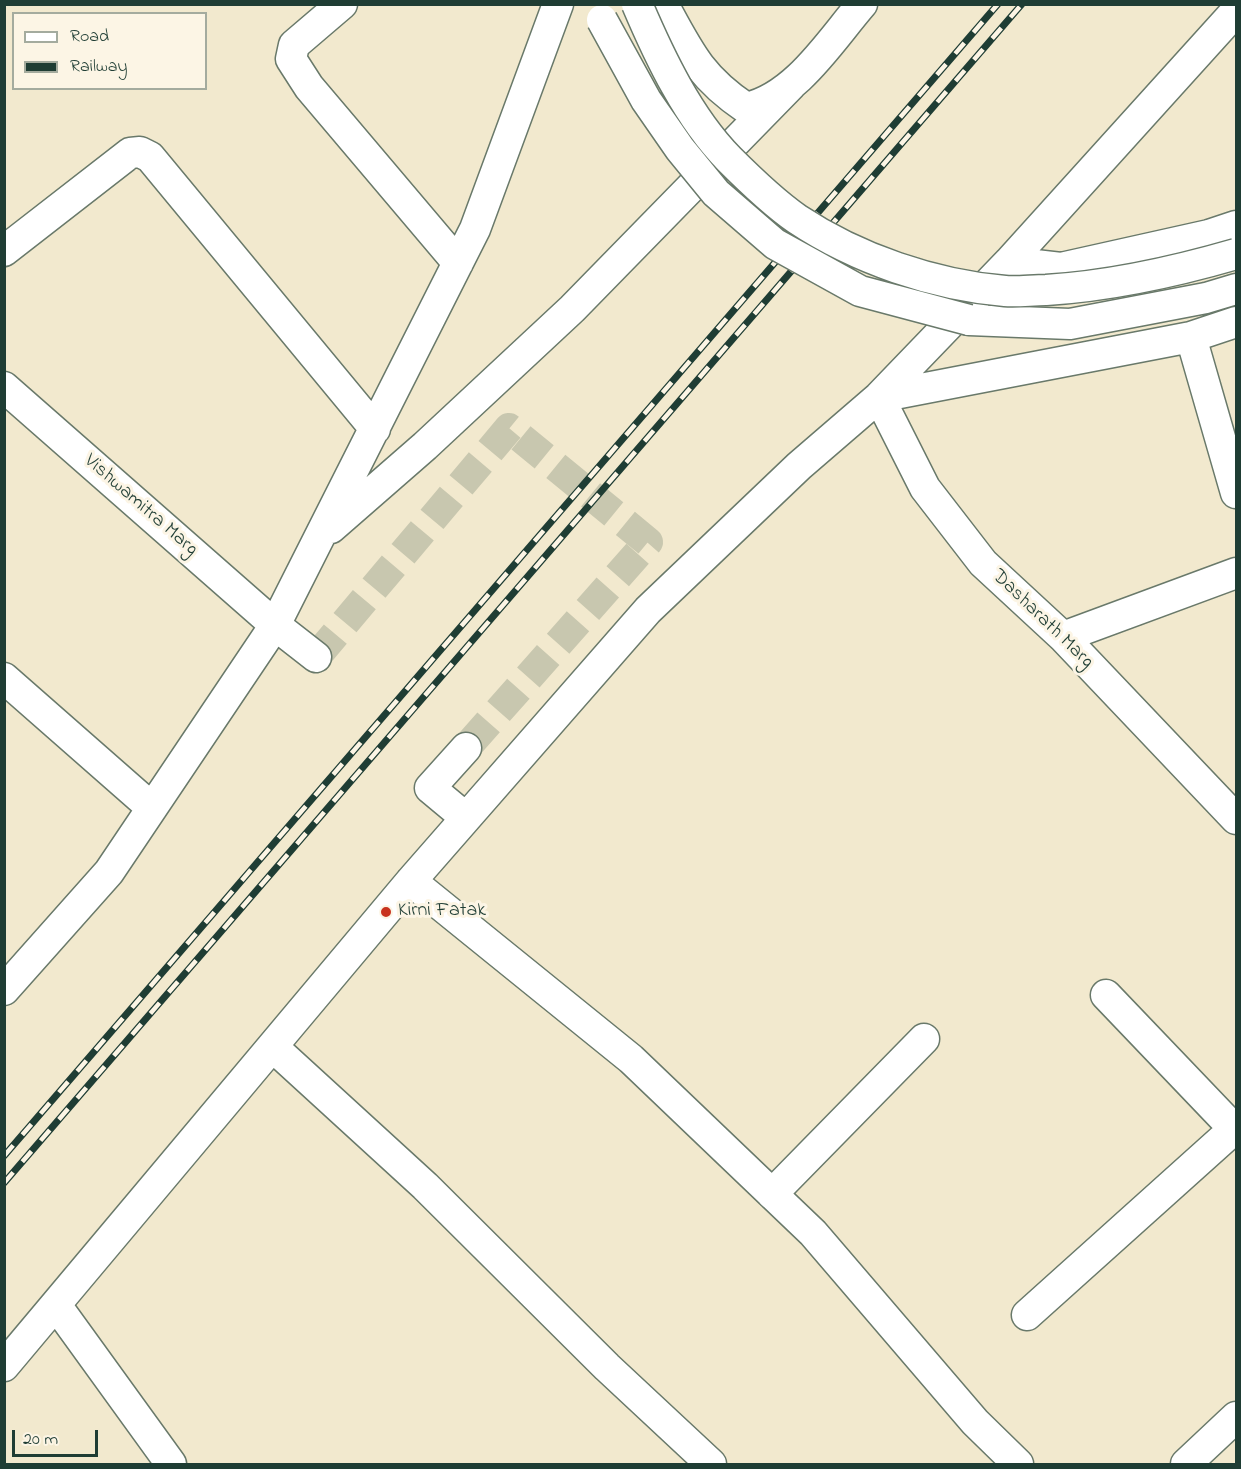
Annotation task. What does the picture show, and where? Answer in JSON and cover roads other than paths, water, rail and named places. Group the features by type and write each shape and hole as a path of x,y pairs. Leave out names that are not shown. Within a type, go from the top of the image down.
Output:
{"street":[{"path":"342,4 294,45 291,59 309,87 458,263"},
{"path":"9,976 109,873 275,625 475,229 558,4"},
{"path":"598,4 602,20 645,100 680,149 716,193 775,244 860,291 969,320 1070,324 1206,298 1236,289"},
{"path":"637,4 658,54 693,111 728,158 797,219 868,257 927,277 1006,291 1102,284 1159,275 1236,254"},
{"path":"663,4 695,64 727,95 746,108 757,106 791,85"},
{"path":"319,538 425,447 572,309 791,85 862,4"},
{"path":"4,1366 411,881 648,609 799,466 879,398 1010,262 1236,10"},
{"path":"4,251 130,153 140,152 150,157 375,429"},
{"path":"1010,262 1061,268 1209,235 1236,226"},
{"path":"879,398 1191,337 1236,322"},
{"path":"1191,337 1236,493"},
{"name":"Vishwamitra Marg","path":"4,387 275,625 316,657"},
{"name":"Dasharath Marg","path":"879,398 924,488 982,563 1063,637 1236,819"},
{"path":"1063,637 1236,573"},
{"path":"4,678 152,808"},
{"path":"466,748 430,788 466,819"},
{"path":"411,881 631,1059 813,1233 975,1422 1018,1464"},
{"path":"1027,1315 1235,1130 1107,995"},
{"path":"772,1194 924,1039"},
{"path":"273,1047 425,1186 607,1367 711,1464"},
{"path":"56,1305 171,1464"},
{"path":"1186,1464 1236,1417"}],"tunnel":[{"path":"316,657 509,428 648,542 466,748"}],"railway":[{"path":"4,1156 998,4"},
{"path":"4,1183 1022,4"}],"place":[{"name":"Kirni Fatak","path":"386,912"}]}
